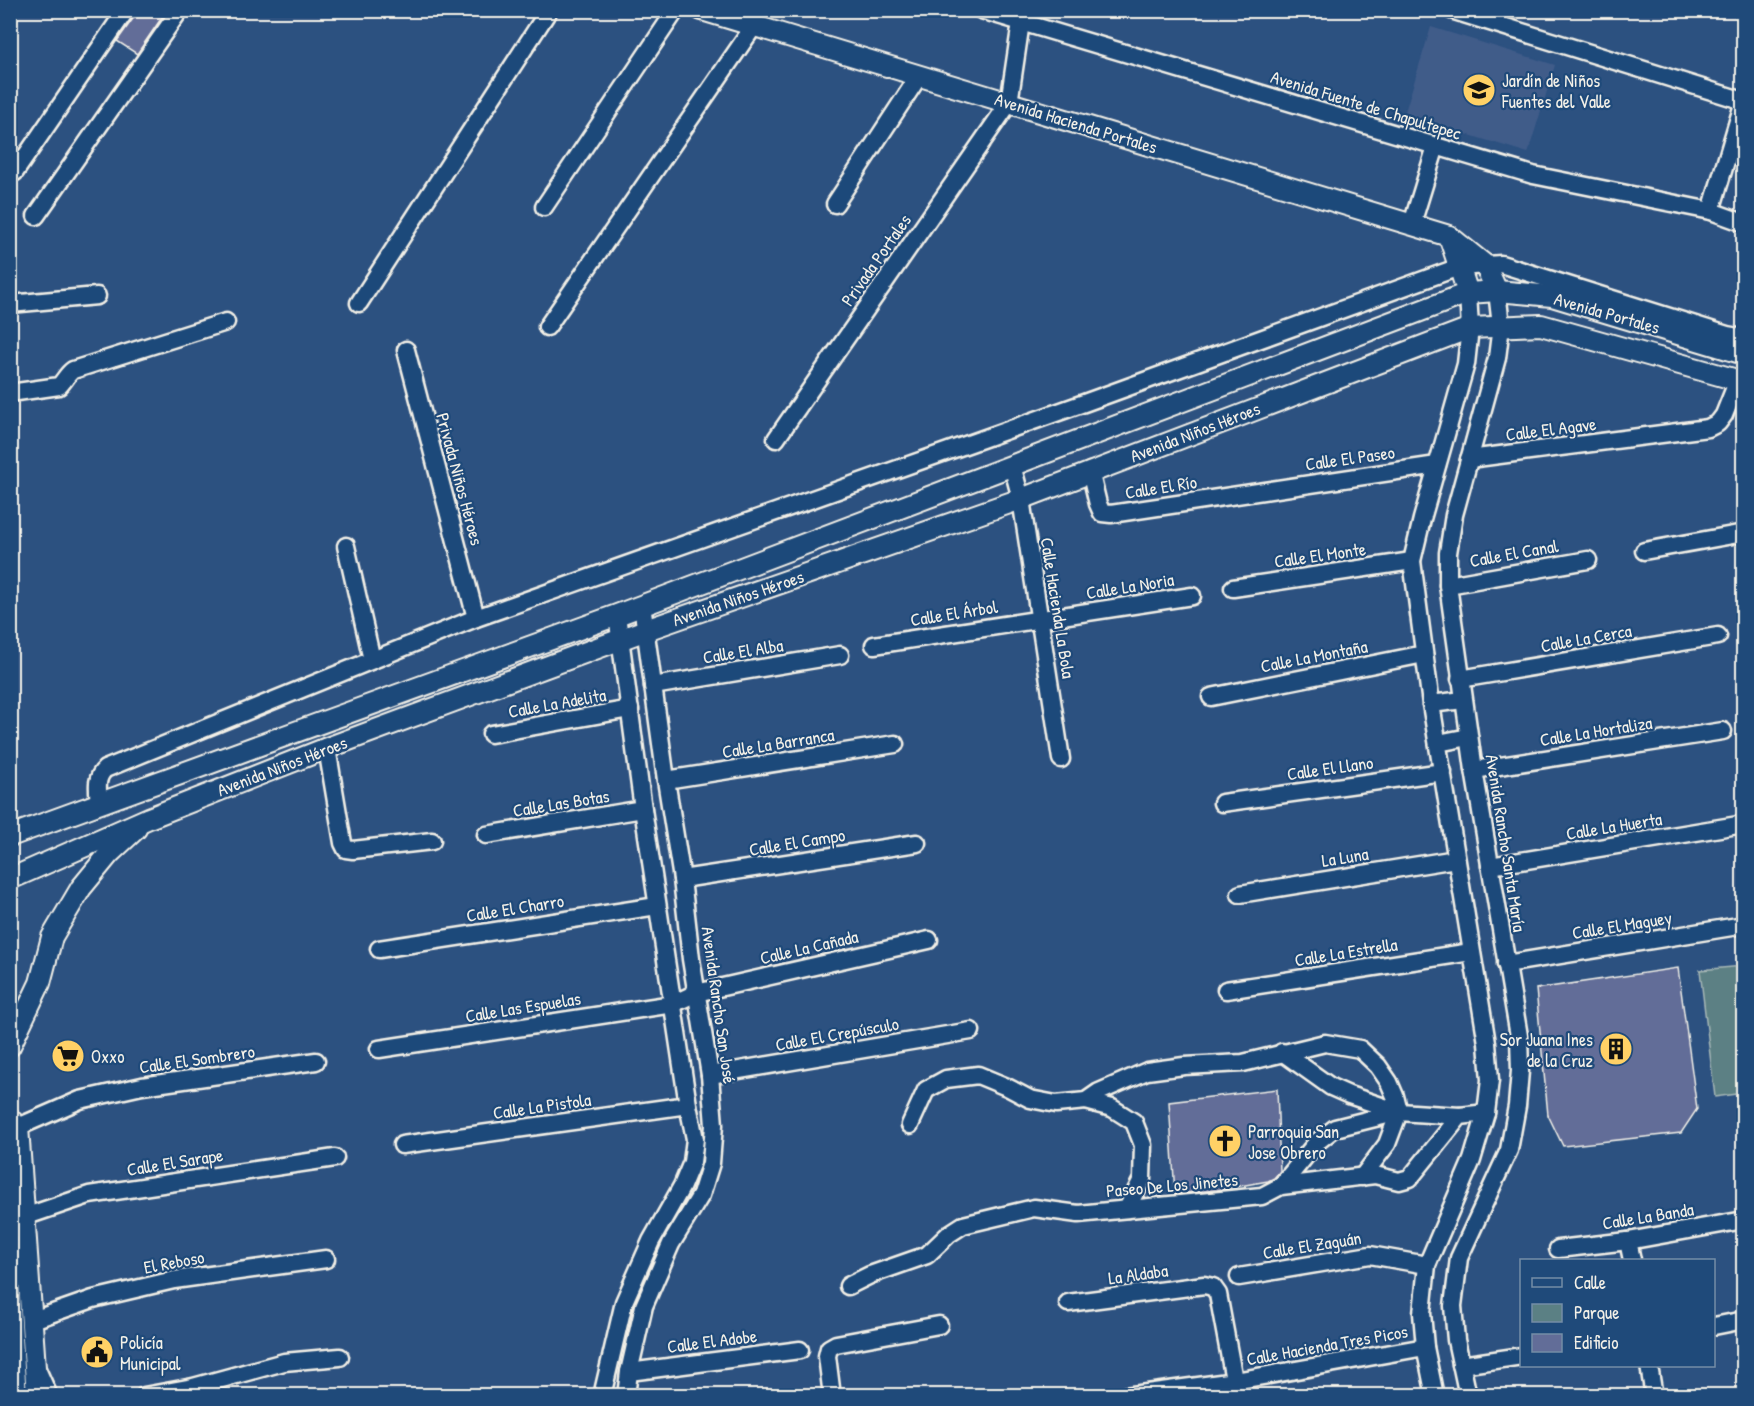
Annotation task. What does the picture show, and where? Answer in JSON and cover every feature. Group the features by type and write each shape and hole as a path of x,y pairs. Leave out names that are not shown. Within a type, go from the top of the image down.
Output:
{"main road":[{"name":"Avenida Hacienda Portales","path":"702,10 1449,236 1485,265 1497,291"},
{"path":"1449,236 1468,293"},
{"name":"Avenida Portales","path":"1468,293 1497,291 1552,296 1743,354"},
{"name":"Avenida Niños Héroes","path":"10,836 617,615 1468,293"},
{"name":"Avenida Portales","path":"1470,328 1541,325 1741,381"},
{"name":"Avenida Niños Héroes","path":"10,879 149,818 327,748 621,639 1021,498 1470,328"},
{"path":"10,1046 40,983 52,937 81,888 109,854 149,818"},
{"path":"14,1123 33,1320 37,1395"}],"street":[{"path":"10,172 15,172 126,10"},
{"path":"36,216 180,10"},
{"path":"359,303 549,10"},
{"path":"544,207 676,10"},
{"name":"Avenida Fuente de Chapultepec","path":"981,10 1023,16 1533,175 1711,211 1743,223"},
{"path":"1450,10 1499,17 1743,101 1711,211"},
{"path":"1009,103 1023,16"},
{"path":"547,327 754,26"},
{"path":"835,204 919,76"},
{"name":"Privada Portales","path":"776,439 1009,103"},
{"path":"1412,224 1436,146"},
{"path":"99,803 98,781 105,769 476,618 1073,407 1459,267 1501,264 1743,338"},
{"name":"Avenida Rancho Santa María","path":"1468,1395 1456,1340 1453,1306 1459,1258 1509,1150 1517,1106 1520,1071 1519,1036 1474,770 1448,585 1448,553 1454,515 1497,358 1501,326 1497,291"},
{"path":"1435,1395 1425,1347 1422,1313 1427,1265 1472,1160 1486,1113 1490,1080 1487,1043 1431,704 1412,561 1466,364 1470,328 1468,293"},
{"path":"10,304 98,296"},
{"path":"10,393 58,386 73,370 226,321"},
{"name":"Privada Niños Héroes","path":"406,350 476,618"},
{"name":"Calle El Agave","path":"1469,459 1708,428 1718,423 1724,415 1741,381"},
{"name":"Calle Hacienda La Bola","path":"1012,465 1021,498 1060,759"},
{"name":"Calle El Paseo","path":"1269,490 1437,465"},
{"name":"Calle El Río","path":"1090,471 1102,513 1111,514 1269,490"},
{"path":"1644,551 1743,533"},
{"path":"346,546 372,660"},
{"name":"Calle El Canal","path":"1448,585 1587,560"},
{"name":"Calle El Monte","path":"1233,588 1412,561"},
{"name":"Calle La Noria","path":"1040,620 1192,596"},
{"name":"Avenida Rancho San José","path":"626,1395 644,1306 670,1244 701,1195 711,1163 714,1125 710,1075 696,993 682,879 642,605"},
{"path":"603,1395 624,1302 651,1241 682,1186 692,1162 695,1139 657,906 617,615"},
{"name":"Calle El Árbol","path":"874,645 1040,620"},
{"name":"Calle La Cerca","path":"1460,679 1718,636"},
{"name":"Calle La Montaña","path":"1211,697 1425,654"},
{"name":"Calle El Alba","path":"653,686 840,655"},
{"path":"1431,704 1463,699"},
{"name":"Calle La Adelita","path":"491,734 630,710"},
{"name":"Calle La Hortaliza","path":"1474,770 1724,731"},
{"path":"1438,743 1469,737"},
{"name":"Calle La Barranca","path":"666,780 895,744"},
{"path":"327,748 343,843 346,849 432,841"},
{"name":"Calle El Llano","path":"1222,802 1443,772"},
{"name":"Calle Las Botas","path":"486,835 643,809"},
{"name":"Calle La Huerta","path":"1490,866 1743,824"},
{"name":"Calle El Campo","path":"682,879 917,843"},
{"name":"La Luna","path":"1240,894 1456,859"},
{"name":"Calle El Charro","path":"379,949 657,906"},
{"name":"Calle El Maguey","path":"1506,964 1743,925"},
{"name":"Calle La Cañada","path":"673,1004 696,993 929,940"},
{"name":"Calle La Estrella","path":"1226,990 1472,952"},
{"name":"Calle Las Espuelas","path":"379,1049 673,1004"},
{"name":"Calle El Crepúsculo","path":"710,1075 971,1031"},
{"path":"1086,1101 1099,1092 1148,1071 1184,1066 1243,1064 1325,1043 1360,1049 1378,1066 1389,1082 1399,1112 1387,1144 1362,1177"},
{"path":"1282,1053 1331,1087 1399,1112 1460,1116 1486,1113"},
{"name":"Calle El Sombrero","path":"14,1123 80,1100 132,1088 316,1061"},
{"path":"910,1125 926,1090 946,1079 978,1075 1030,1099 1056,1104 1086,1101 1112,1108 1134,1122 1143,1145 1142,1179 1127,1209"},
{"name":"Calle La Pistola","path":"402,1145 688,1105"},
{"path":"1281,1186 1317,1142 1335,1128 1399,1112"},
{"name":"Paseo De Los Jinetes","path":"848,1286 870,1275 927,1255 949,1234 963,1225 1034,1208 1078,1214 1262,1196 1281,1186 1375,1175 1399,1181 1410,1178 1460,1116"},
{"name":"Calle El Sarape","path":"24,1217 89,1195 335,1158"},
{"name":"Calle La Banda","path":"1558,1249 1628,1240 1743,1220"},
{"path":"1628,1240 1632,1259"},
{"name":"Calle El Zaguán","path":"1239,1277 1370,1255 1427,1265"},
{"name":"El Reboso","path":"33,1320 93,1299 174,1280 326,1259"},
{"path":"10,1277 18,1395"},
{"name":"La Aldaba","path":"1068,1303 1204,1284 1212,1287 1218,1294 1236,1388"},
{"path":"1715,1326 1743,1320"},
{"path":"832,1395 827,1356 829,1348 836,1344 939,1325"},
{"name":"Calle Hacienda Tres Picos","path":"1125,1395 1236,1388 1425,1347"},
{"name":"Calle El Adobe","path":"629,1372 800,1350"},
{"path":"1461,1365 1520,1356"},
{"path":"144,1395 193,1387 284,1362 340,1357"},
{"path":"35,1364 49,1395"},
{"path":"1649,1367 1654,1395"}],"shaded area":[{"name":"Jardín de Niños Fuentes del Valle","path":"1431,27 1555,65 1528,153 1404,115"}],"green space":[{"path":"1743,966 1743,1093 1715,1097 1700,970"}],"building":[{"path":"136,10 167,10 137,54 117,41 135,16"},
{"name":"Sor Juana Ines de la Cruz","path":"1678,968 1697,1109 1681,1133 1563,1146 1548,1115 1536,989"},
{"name":"Parroquia San Jose Obrero","path":"1277,1089 1280,1171 1274,1178 1217,1190 1175,1194 1169,1102"}],"place":[{"name":"Jardín de Niños Fuentes del Valle","path":"1479,90"},
{"name":"Sor Juana Ines de la Cruz","path":"1616,1049"},
{"name":"Oxxo","path":"68,1056"},
{"name":"Parroquia San Jose Obrero","path":"1225,1141"},
{"name":"Policía Municipal","path":"97,1352"}]}
